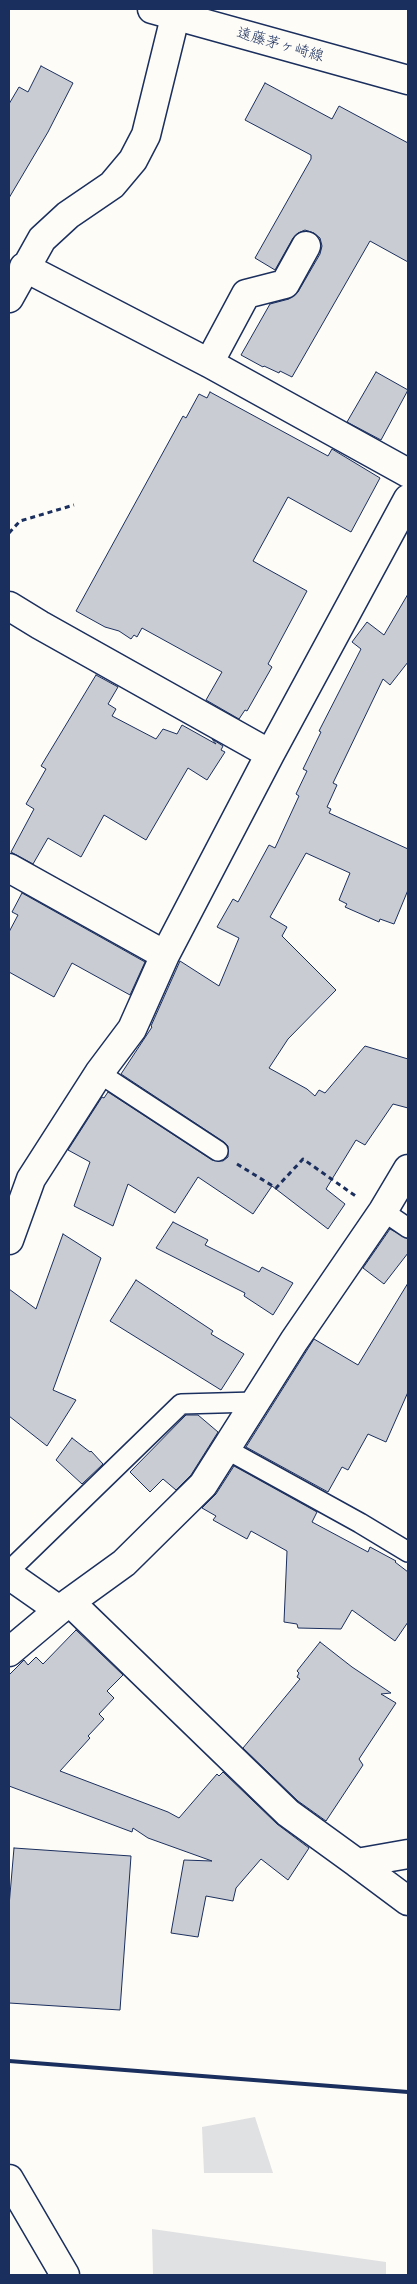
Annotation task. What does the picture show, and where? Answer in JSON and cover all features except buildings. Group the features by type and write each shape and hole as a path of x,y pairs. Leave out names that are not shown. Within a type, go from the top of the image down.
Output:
{"street":[{"name":"遠藤茅ヶ崎線","path":"168,11 408,80"},
{"path":"9,298 24,267 42,240 68,215 112,185 134,160 146,135 168,11"},
{"path":"209,363 246,294 285,284 306,246"},
{"path":"24,267 209,363 408,473"},
{"path":"9,1240 31,1179 99,1074 132,1029 165,954 270,754 408,499"},
{"path":"9,606 270,754"},
{"path":"9,868 165,954"},
{"path":"9,1652 64,1606 131,1556 203,1485 294,1341 383,1211 408,1169"},
{"path":"9,1575 64,1606 288,1813 408,1901"},
{"path":"357,1864 408,1854"},
{"path":"9,2180 65,2275"}],"lane":[{"path":"99,1074 218,1151"},
{"path":"383,1211 408,1228"},
{"path":"9,1571 181,1404 255,1402"},
{"path":"226,1449 360,1523 408,1552"}],"path":[{"path":"9,533 20,521 74,505"},
{"path":"218,1151 276,1188 303,1159 374,1209 383,1211"}],"shaded area":[{"path":"255,2117 273,2173 204,2173 202,2127"},
{"path":"152,2229 386,2262 386,2275 153,2275"}],"railway":[{"path":"9,2061 408,2092"}]}
